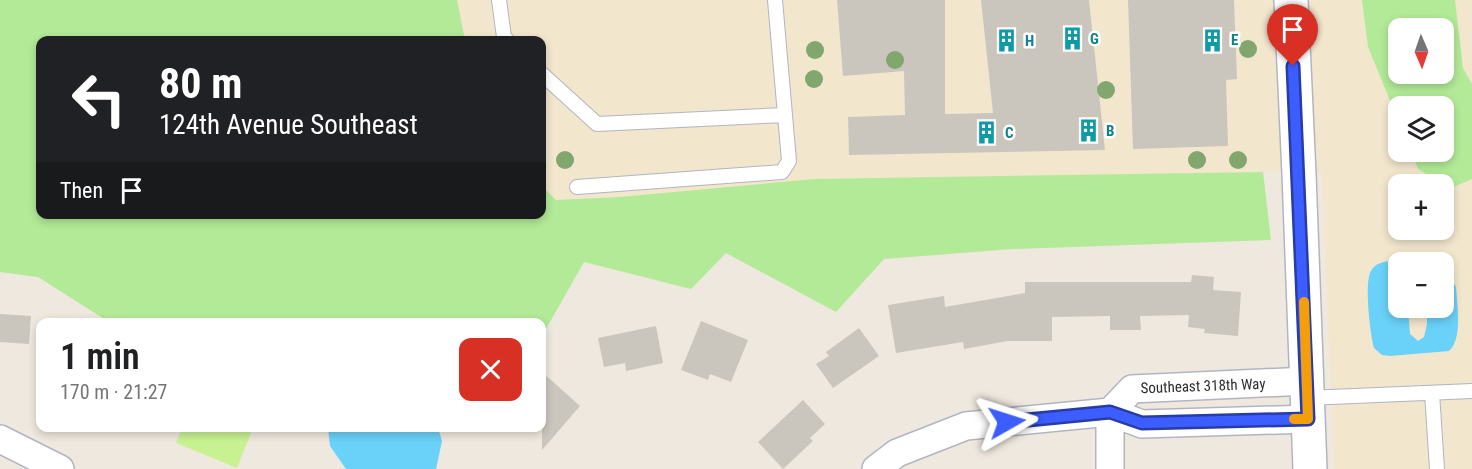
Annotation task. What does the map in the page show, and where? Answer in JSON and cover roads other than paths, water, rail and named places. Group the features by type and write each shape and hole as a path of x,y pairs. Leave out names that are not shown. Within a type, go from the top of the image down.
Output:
{"street":[{"path":"1291,0 1310,469"},
{"name":"Southeast 318th Way","path":"1110,412 1132,389 1308,399"},
{"path":"876,469 897,453 966,426 1110,412 1142,423 1308,399"},
{"path":"1110,412 1110,469"},
{"path":"0,439 60,469"}],"lane":[{"path":"499,0 504,36"},
{"path":"577,187 782,172 789,161 775,0"},
{"path":"546,78 597,124 785,115"},
{"path":"1308,399 1472,391"},
{"path":"1432,393 1437,469"}],"water":[{"path":"1388,261 1388,318 1409,318 1410,334 1418,341 1424,337 1427,318 1454,318 1454,283 1458,330 1449,351 1390,356 1382,355 1374,348 1368,308 1368,286 1371,271 1380,263"},
{"path":"328,432 439,432 442,441 436,469 346,469 330,446"}],"place":[{"name":"G","path":"1072,39"},
{"name":"E","path":"1213,40"},
{"name":"H","path":"1007,41"},
{"name":"B","path":"1088,131"},
{"name":"C","path":"987,133"}]}
